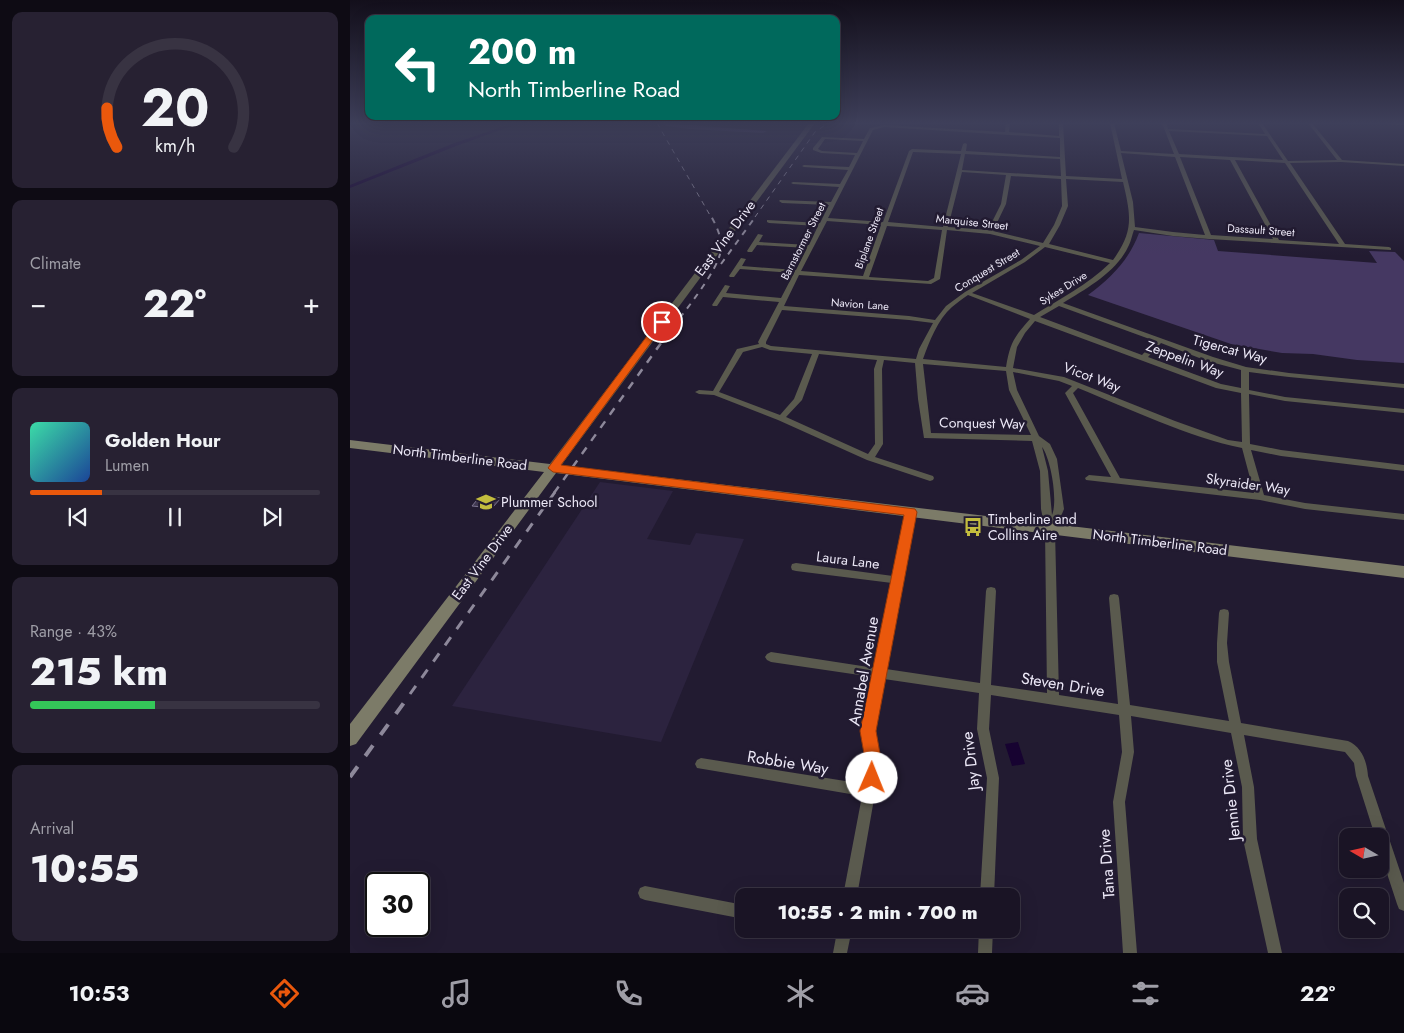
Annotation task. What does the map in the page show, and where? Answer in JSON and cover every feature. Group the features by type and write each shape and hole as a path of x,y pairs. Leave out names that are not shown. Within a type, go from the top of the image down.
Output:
{"main road":[{"name":"North Timberline Road","path":"350,444 1404,572"},
{"name":"East Vine Drive","path":"350,738 553,468"}],"street":[{"name":"East Vine Drive","path":"553,468 779,167"},
{"path":"778,208 803,167"},
{"path":"827,167 851,169"},
{"name":"Biplane Street","path":"865,278 905,167"},
{"path":"738,267 929,284 934,282 962,167"},
{"name":"Conquest Street","path":"927,436 919,362 923,349 937,322 948,307 967,293 1023,261 1046,244 1065,206 1062,167"},
{"name":"Sykes Drive","path":"1036,438 1013,390 1009,369 1013,347 1022,332 1034,318 1085,287 1114,262 1126,246 1132,228 1130,202 1122,167"},
{"path":"1182,167 1209,237"},
{"path":"1237,167 1277,242"},
{"path":"1290,167 1343,246"},
{"name":"Barnstormer Street","path":"763,345 762,342 851,169"},
{"path":"961,171 1125,181"},
{"path":"990,232 1000,216 1006,201 1009,174"},
{"path":"793,183 842,186"},
{"path":"782,201 833,204"},
{"path":"764,228 773,214"},
{"name":"Marquise Street","path":"769,221 885,224 990,232 1046,244 1114,262"},
{"name":"Dassault Street","path":"1132,228 1209,237 1389,249"},
{"path":"750,251 760,236"},
{"path":"755,243 811,247"},
{"path":"732,276 743,259"},
{"path":"715,305 727,286"},
{"name":"Zeppelin Way","path":"967,293 1219,386 1285,399 1404,411"},
{"path":"722,295 784,300"},
{"name":"Tigercat Way","path":"1057,303 1210,359 1245,369 1404,386"},
{"name":"Navion Lane","path":"780,308 937,322"},
{"path":"1144,358 1159,341"},
{"path":"715,393 740,351 763,345"},
{"name":"Vicot Way","path":"763,345 770,348 816,353 1009,369 1061,379 1172,423 1226,442 1281,453 1404,468"},
{"path":"781,418 798,400 816,353"},
{"path":"870,458 879,444 878,369 881,359"},
{"path":"1245,369 1246,446 1260,497"},
{"path":"1077,386 1070,393 1117,481"},
{"path":"699,392 715,393 781,418 870,458 930,478"},
{"name":"Conquest Way","path":"927,436 1036,438"},
{"path":"1036,438 1044,471 1046,509 1050,529 1053,699"},
{"path":"1036,438 1047,446 1053,459 1059,492 1060,509 1050,529"},
{"name":"Skyraider Way","path":"1089,478 1260,497 1305,506 1404,517"},
{"name":"Annabel Avenue","path":"851,888 874,765 868,731 911,512"},
{"name":"Laura Lane","path":"796,567 897,580"},
{"name":"Jay Drive","path":"987,888 993,778 983,729 991,591"},
{"path":"1114,598 1125,710"},
{"name":"Jennie Drive","path":"1224,613 1223,662 1248,787 1250,839 1275,953"},
{"name":"Steven Drive","path":"771,657 1125,710 1348,747 1357,754 1361,762 1362,776 1404,904"},
{"name":"Tana Drive","path":"1125,710 1128,762 1120,788 1119,802 1130,953"},
{"name":"Robbie Way","path":"701,764 869,792"},
{"path":"645,893 735,910"},
{"path":"840,953 841,938"},
{"path":"985,953 986,938"}],"shaded area":[{"path":"1139,233 1214,240 1218,251 1377,263 1369,251 1395,252 1404,261 1404,363 1357,360 1313,354 1282,353 1231,344 1088,295 1104,282 1125,260"},
{"path":"600,482 673,491 647,539 690,545 696,533 744,539 661,742 452,706"},
{"path":"1018,742 1025,764 1012,766 1005,744"}],"building":[{"name":"Plummer School","path":"481,495 501,498 492,508 472,506"}],"waterway":[{"path":"350,187 398,167"}],"railway":[{"path":"683,167 711,217"},
{"path":"755,217 790,167"},
{"path":"665,337 698,294 719,258 721,240 711,216"},
{"path":"721,264 756,216"},
{"path":"554,493 666,336"},
{"path":"410,694 555,492"},
{"path":"350,777 411,693"}],"place":[{"name":"Plummer School","path":"486,502"},
{"name":"Timberline and Collins Aire","path":"973,527"}],"route":[{"path":"662,322 553,468 911,512 868,731 874,765 872,778"}]}
